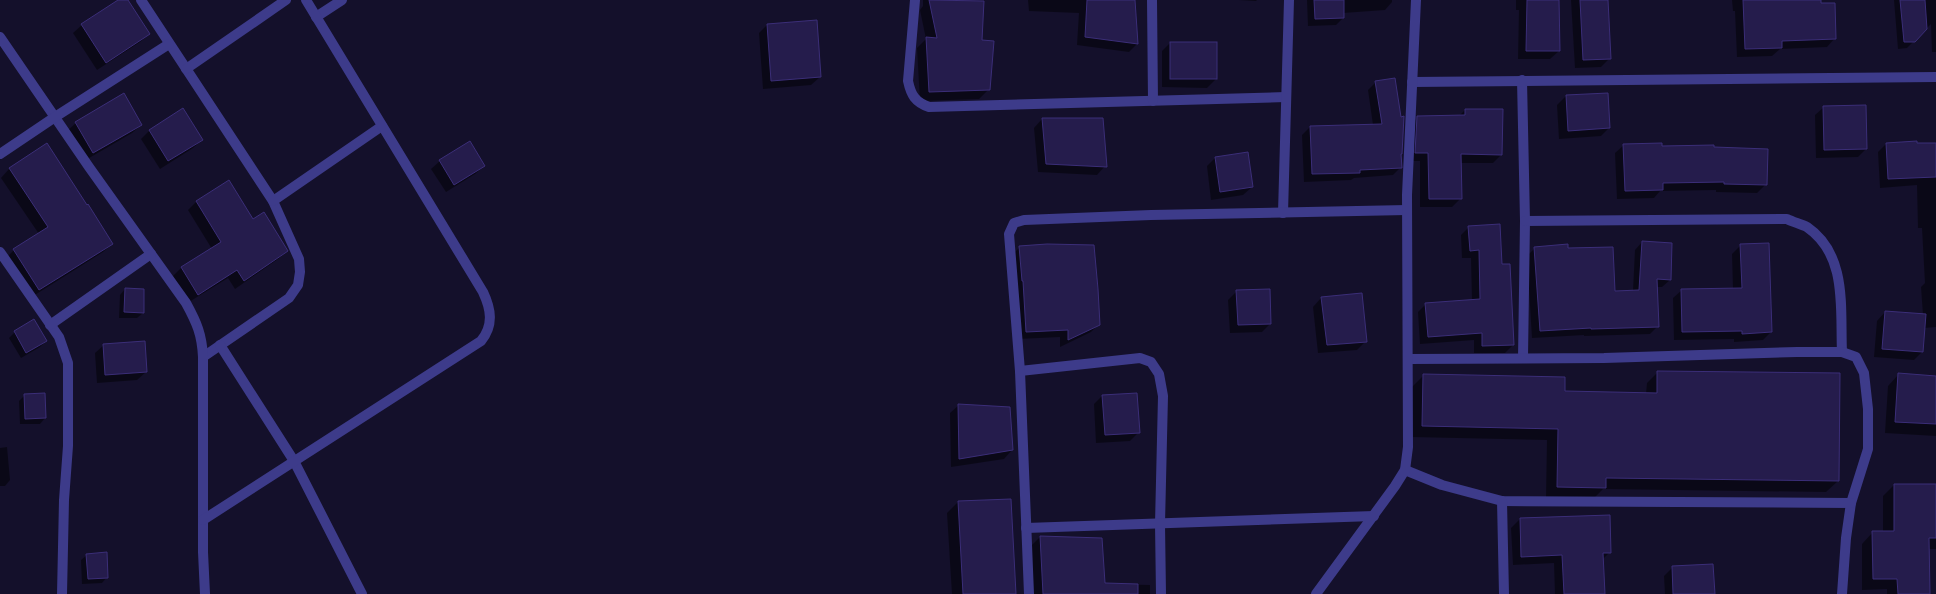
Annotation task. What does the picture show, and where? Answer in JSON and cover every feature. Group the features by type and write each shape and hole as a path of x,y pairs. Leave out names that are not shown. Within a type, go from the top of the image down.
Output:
{"street":[{"path":"140,0 273,201 297,252 300,264 298,285 289,298 203,357"},
{"path":"186,69 286,0"},
{"path":"203,520 481,341 487,333 489,326 490,310 483,292 306,0"},
{"path":"316,18 342,0"},
{"path":"915,0 908,81 915,100 921,105 929,107 1286,97"},
{"path":"1152,0 1153,101"},
{"path":"1283,213 1289,0"},
{"path":"1316,594 1353,541 1374,516 1405,470 1408,447 1407,210 1416,0"},
{"path":"0,37 54,117 186,303 202,338 205,594"},
{"path":"0,154 54,117 170,44"},
{"path":"1412,82 1936,77"},
{"path":"1522,80 1525,221 1522,358"},
{"path":"273,201 382,126"},
{"path":"1029,594 1020,370 1010,234 1014,223 1024,220 1407,210"},
{"path":"1525,221 1787,219 1806,227 1825,244 1834,259 1838,278 1842,352"},
{"path":"0,252 59,337 68,363 68,446 64,500 62,594"},
{"path":"50,325 151,254"},
{"path":"220,345 294,461 362,594"},
{"path":"1408,358 1522,358 1842,352 1856,356 1864,372 1868,409 1868,449 1851,503 1846,538 1842,594"},
{"path":"1020,370 1140,358 1151,362 1159,374 1162,396 1160,594"},
{"path":"1405,470 1442,485 1502,501 1851,503"},
{"path":"1502,501 1504,594"},
{"path":"1026,528 1374,516"}],"building":[{"path":"118,0 128,0 150,34 106,63 81,24"},
{"path":"929,0 984,1 982,40 994,41 990,90 929,92 926,37 937,38"},
{"path":"1087,0 1135,0 1138,44 1085,37"},
{"path":"1314,0 1344,0 1344,18 1315,19"},
{"path":"1527,0 1559,0 1560,51 1526,51"},
{"path":"1580,0 1608,0 1611,59 1583,60"},
{"path":"1743,0 1821,0 1821,3 1835,3 1836,39 1782,41 1782,48 1745,49"},
{"path":"1900,0 1925,0 1927,29 1915,42 1904,42"},
{"path":"817,20 821,77 771,81 767,24"},
{"path":"1170,42 1217,42 1217,79 1170,79"},
{"path":"1395,78 1401,117 1404,116 1401,154 1402,168 1360,170 1360,173 1312,174 1310,126 1382,124 1375,81"},
{"path":"124,93 142,125 93,153 75,122"},
{"path":"1608,93 1610,128 1568,131 1566,95"},
{"path":"1866,105 1867,149 1824,150 1823,106"},
{"path":"183,108 203,140 168,161 149,130"},
{"path":"1465,109 1503,109 1502,155 1461,154 1462,199 1429,199 1428,153 1415,153 1417,116 1465,115"},
{"path":"1042,118 1103,118 1107,167 1046,164"},
{"path":"470,141 485,166 454,185 439,160"},
{"path":"1917,141 1917,143 1936,143 1936,177 1888,179 1886,143"},
{"path":"47,143 113,244 39,290 13,249 48,227 9,168"},
{"path":"1662,143 1662,146 1714,145 1714,147 1768,149 1767,185 1724,184 1724,182 1663,183 1663,190 1625,191 1623,144"},
{"path":"1248,152 1253,187 1220,192 1215,157"},
{"path":"229,180 253,219 264,212 288,251 244,281 237,270 198,295 181,267 221,242 196,201"},
{"path":"1500,224 1502,264 1510,264 1514,345 1482,346 1482,333 1428,337 1425,303 1480,299 1479,250 1470,251 1468,226"},
{"path":"1642,241 1672,243 1671,280 1657,279 1659,327 1591,328 1540,331 1534,247 1568,244 1568,248 1613,247 1615,291 1639,290"},
{"path":"1769,243 1772,332 1742,334 1742,331 1682,332 1681,289 1742,288 1740,244"},
{"path":"1047,244 1094,245 1100,325 1068,340 1068,330 1026,332 1019,246"},
{"path":"125,288 144,289 144,313 124,312"},
{"path":"1270,289 1271,324 1238,325 1236,290"},
{"path":"1362,293 1367,342 1327,345 1321,297"},
{"path":"1885,311 1926,314 1923,352 1882,349"},
{"path":"34,319 47,341 26,353 14,331"},
{"path":"145,341 147,372 105,375 103,344"},
{"path":"1657,371 1840,373 1839,481 1606,478 1606,488 1557,487 1558,429 1422,426 1423,374 1565,377 1565,391 1657,393"},
{"path":"1898,373 1936,376 1936,424 1895,422"},
{"path":"45,393 46,418 25,419 24,394"},
{"path":"1137,393 1140,433 1105,435 1102,395"},
{"path":"958,404 1010,407 1013,450 959,459"},
{"path":"1894,484 1936,484 1936,538 1929,538 1930,594 1898,594 1897,579 1873,579 1872,531 1894,531"},
{"path":"1011,499 1016,594 963,594 958,501"},
{"path":"1610,515 1611,553 1603,553 1605,594 1564,594 1562,555 1521,557 1520,518"},
{"path":"1040,536 1102,538 1105,583 1138,584 1138,594 1043,594"},
{"path":"107,552 108,578 88,579 86,554"},
{"path":"1713,564 1715,594 1673,594 1672,566"}]}
